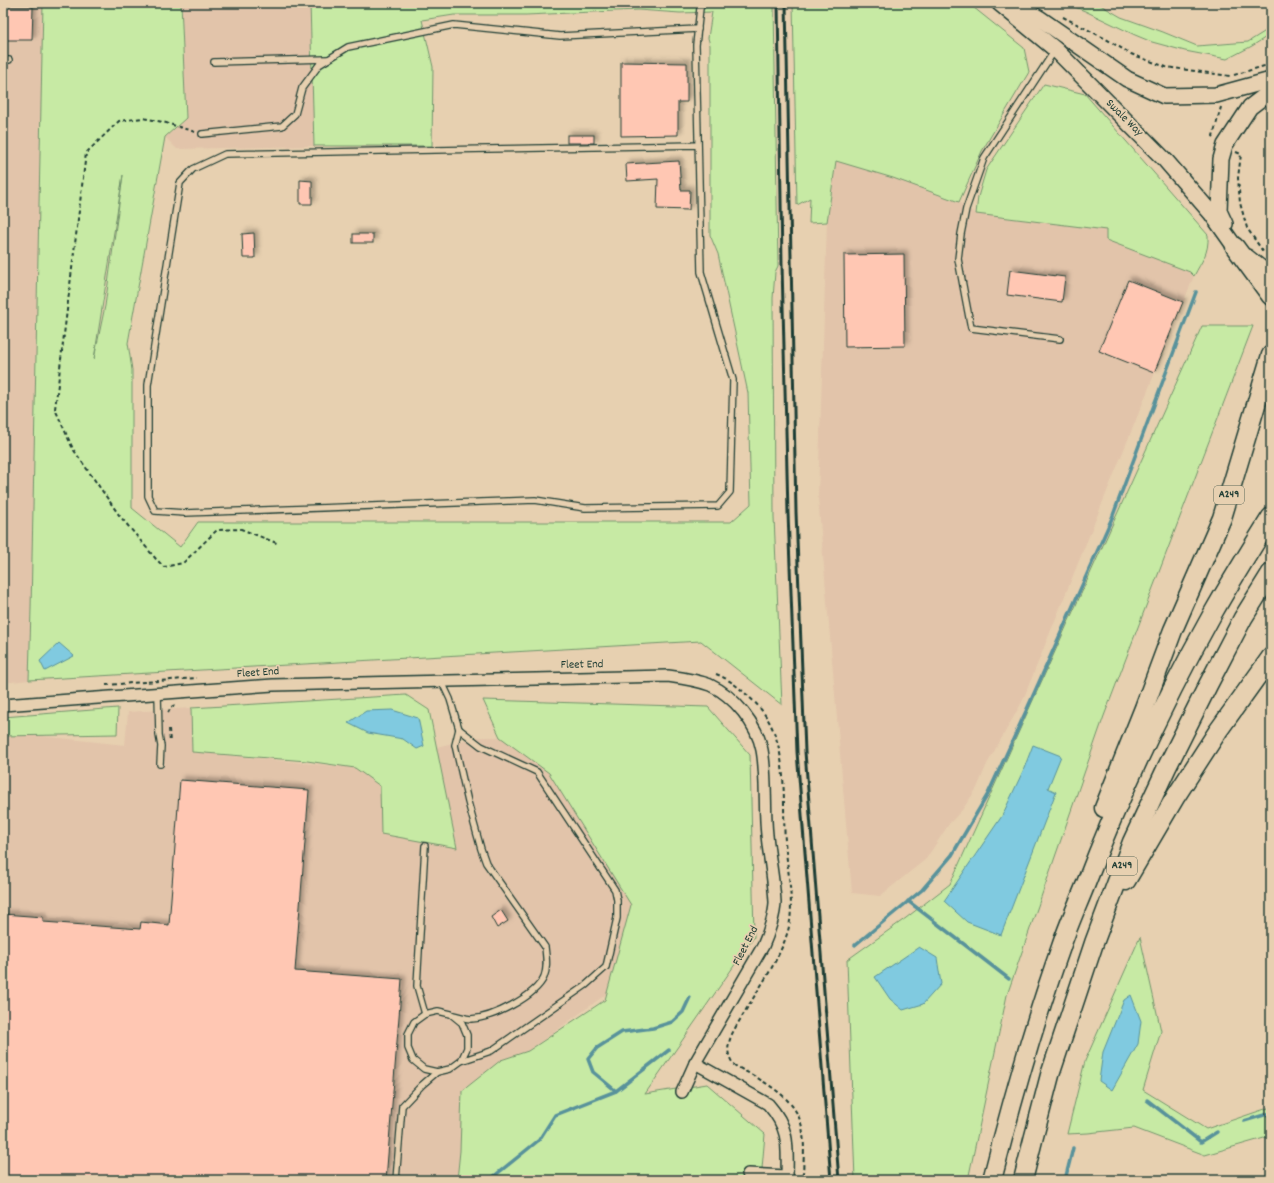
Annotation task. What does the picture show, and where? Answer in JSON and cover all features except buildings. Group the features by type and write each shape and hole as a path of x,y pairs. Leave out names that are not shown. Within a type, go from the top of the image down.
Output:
{"highway":[{"path":"1234,247 1271,296"},
{"name":"A249","path":"1061,946 1068,904 1173,630 1222,518 1271,355"},
{"name":"A249","path":"992,1180 1010,1112 1061,946 1104,836 1137,761 1213,613 1271,517"},
{"name":"A249","path":"1024,1180 1050,1075 1094,943 1132,842 1167,767 1239,625 1271,573"},
{"name":"A249","path":"1094,943 1126,881 1176,796 1218,731 1271,657"}],"main road":[{"name":"Swale Way","path":"999,3 1060,42 1127,79 1164,96 1224,94 1271,80"},
{"name":"Swale Way","path":"1013,3 1060,42 1211,213 1234,247"},
{"path":"1271,91 1250,107 1225,146 1222,159 1219,211 1234,247 1271,276"}],"street":[{"name":"Fleet End","path":"3,705 273,685 668,676 687,678 710,686 730,698 745,715 755,731 762,749 767,834 775,903 770,930 763,946 695,1063 682,1092"},
{"path":"695,1063 768,1104 776,1113 785,1131 787,1142 787,1178 748,1174"}],"lane":[{"path":"698,145 225,154 193,169 180,183 148,385 148,496 155,511 185,513 535,500 585,508 718,506 730,492 733,380 701,272 696,45 700,8 704,3"},
{"path":"202,134 282,126 295,114 302,88 319,65 348,47 454,25 560,36 698,29"},
{"path":"1060,42 984,158 966,209 958,259 964,284 971,328 1060,339"},
{"path":"214,62 328,59"},
{"path":"437,1072 424,1069 413,1060 408,1048 408,1034 414,1022 425,1014 438,1011 470,1019 487,1016 519,1001 536,988 544,978 547,962 545,947 486,863 468,802 455,745 459,729 450,698 441,681"},
{"path":"158,694 159,735 161,746 160,764"},
{"path":"396,1180 402,1106 422,1084 437,1072 450,1069 461,1060 491,1051 586,985 606,967 617,918 617,900 615,890 537,772 481,746 459,729"},
{"path":"424,846 417,986 425,1014"},
{"path":"451,1014 462,1023 468,1035 467,1048 461,1060"}],"path":[{"path":"1058,14 1131,54 1166,67 1228,77 1271,64"},
{"path":"1224,94 1213,136 1225,146 1240,154 1238,178 1240,203 1247,228 1265,254"},
{"path":"202,134 163,122 143,118 119,122 86,153 55,409 73,449 119,514 164,567 183,563 217,530 241,529 279,544"},
{"path":"168,713 171,706 185,703 182,678"},
{"path":"169,729 170,744"}],"shaded area":[{"path":"3,3 43,3 29,680 3,683"},
{"path":"181,3 310,3 314,146 177,149 165,137 186,118"},
{"path":"836,160 893,178 959,202 976,214 1107,230 1190,272 1194,276 1022,702 987,764 977,788 962,810 949,824 926,859 880,896 852,893 818,497 827,222"},
{"path":"191,708 192,752 355,768 476,737 622,738 697,722 620,984 528,1051 501,1060 460,1151 457,1180 3,1180 3,732 125,745 128,712"}],"green space":[{"path":"43,3 181,3 186,118 165,137 128,343 132,370 132,508 180,547 198,522 731,522 751,504 748,393 718,254 710,235 710,45 708,38 712,12 680,13 638,10 526,15 454,15 422,20 433,67 432,146 314,146 310,3 774,3 778,266 775,272 773,298 774,517 782,705 701,641 29,680","holes":["123,175 105,306 94,359"]},
{"path":"793,3 968,3 1024,48 1029,72 982,151 959,202 893,178 836,161 827,222 809,223 810,198 797,205"},
{"path":"1064,3 1097,3 1121,17 1197,46 1248,42 1264,32 1271,25 1271,34 1227,59 1185,51 1152,42"},
{"path":"1044,84 1085,94 1208,235 1206,252 1194,276 1190,272 1106,240 1106,230 976,214 978,197 986,170"},
{"path":"1202,326 1253,326 1104,716 1007,995 968,1180 855,1180 847,960 906,918 950,884"},
{"path":"406,695 429,710 457,848 381,834 380,786 355,768 307,761 192,752 191,708"},
{"path":"483,700 708,707 750,755 754,937 645,1094 707,1084 765,1134 761,1180 457,1180 460,1151 462,1091 501,1060 528,1051 605,1000 631,905 549,773 500,737"},
{"path":"118,708 117,734 3,736 3,717"},
{"path":"1140,937 1161,1031 1143,1090 1206,1129 1271,1107 1271,1136 1205,1155 1134,1128 1067,1134 1085,1061"}],"water":[{"path":"59,643 74,656 45,671 40,661"},
{"path":"392,710 418,718 424,746 417,749 403,739 368,733 348,723 366,711"},
{"path":"1033,745 1061,756 1048,788 1056,792 1001,935 967,922 944,901 1002,816 1023,771"},
{"path":"919,947 937,958 941,984 923,1004 903,1010 890,999 875,977"},
{"path":"1131,995 1141,1021 1138,1044 1112,1090 1099,1081 1103,1052 1124,1000"}],"waterway":[{"path":"855,945 922,890 952,855 988,794 1112,518 1196,292"},
{"path":"908,901 1009,979"},
{"path":"616,1091 593,1072 588,1059 597,1048 622,1032 653,1028 672,1022 683,1012 690,997"},
{"path":"492,1180 493,1177 539,1140 555,1115 616,1091 669,1050"},
{"path":"1147,1100 1201,1142 1217,1132"},
{"path":"1244,1121 1271,1113"},
{"path":"1065,1180 1073,1148"}],"railway":[{"path":"778,3 788,513 797,752 831,1180"},
{"path":"786,3 796,512 805,752 839,1180"}]}
